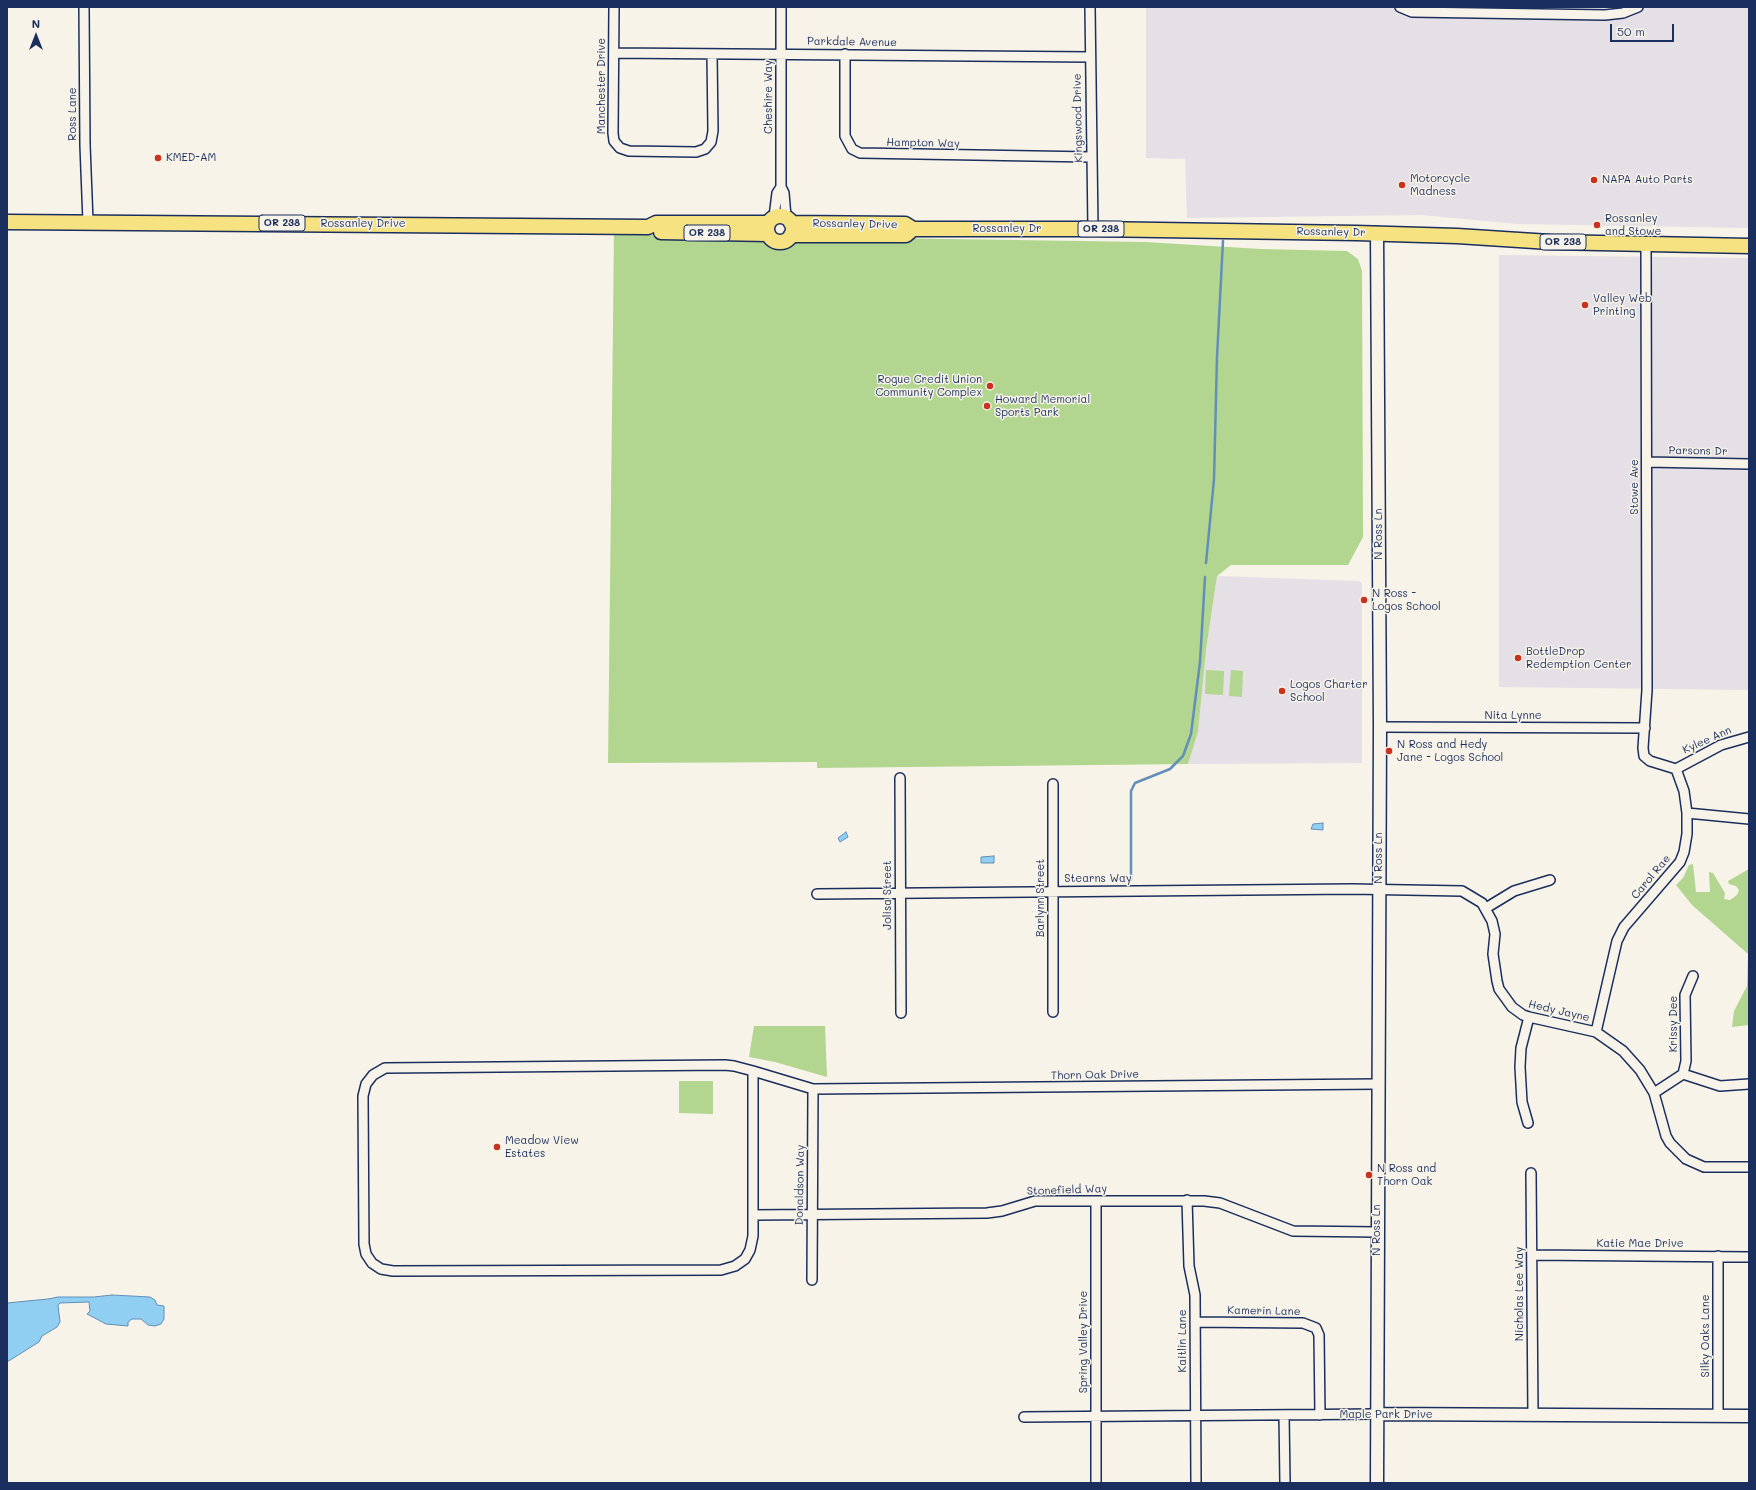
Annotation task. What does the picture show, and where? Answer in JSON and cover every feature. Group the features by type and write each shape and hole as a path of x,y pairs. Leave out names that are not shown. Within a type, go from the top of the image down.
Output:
{"main road":[{"name":"Rossanley Drive","path":"7,222 648,227 656,223 780,225 906,235 913,229"},
{"name":"Rossanley Dr","path":"913,229 1093,229 1377,233 1550,242 1749,246"},
{"name":"N Ross Ln","path":"1377,233 1380,727 1377,1483"},
{"name":"Maple Park Drive","path":"1377,1414 1749,1416"}],"street":[{"name":"Ross Lane","path":"84,7 85,145 88,222"},
{"name":"Manchester Drive","path":"614,7 613,133 614,141 620,148 629,151 696,152 705,149 711,142 713,131 712,54"},
{"name":"Cheshire Way","path":"780,225 784,193 780,187 781,7"},
{"name":"Kingswood Drive","path":"1090,7 1093,229"},
{"path":"1400,7 1412,12 1605,15 1623,13 1638,7"},
{"name":"Parkdale Avenue","path":"614,53 781,53 1090,57"},
{"name":"Hampton Way","path":"845,54 845,136 852,149 860,153 1091,157"},
{"name":"Stowe Ave","path":"1645,728 1647,690 1646,245"},
{"name":"Parsons Dr","path":"1647,462 1749,464"},
{"name":"Nita Lynne","path":"1380,727 1645,728"},
{"path":"1645,728 1644,756 1650,761 1676,769"},
{"name":"Kylee Ann","path":"1676,769 1721,745 1749,737"},
{"name":"Carol Rae","path":"1596,1032 1617,941 1624,927 1680,862 1686,842 1687,813 1684,791 1676,769"},
{"name":"Jolisa Street","path":"900,778 899,893 901,1012"},
{"name":"Barlynn Street","path":"1053,784 1053,1012"},
{"path":"1687,813 1749,820"},
{"path":"1486,908 1514,891 1550,880"},
{"name":"Stearns Way","path":"817,894 1379,889"},
{"name":"Hedy Jayne","path":"1379,889 1462,891 1475,897 1486,908 1492,921 1495,934 1493,954 1496,981 1499,989 1512,1007 1523,1015 1529,1017 1596,1032 1628,1056 1640,1070 1654,1093 1666,1136 1674,1149 1686,1160 1704,1167 1749,1167"},
{"name":"Krissy Dee","path":"1683,1074 1686,1062 1685,995 1693,976"},
{"path":"1528,1123 1522,1102 1520,1068 1522,1048 1529,1017"},
{"name":"Thorn Oak Drive","path":"753,1071 753,1236 750,1250 745,1259 735,1266 720,1270 393,1271 381,1269 372,1263 366,1254 364,1244 363,1096 366,1084 373,1075 385,1068 725,1065 753,1071 813,1089 1378,1084"},
{"path":"1654,1093 1683,1074 1720,1086 1749,1084"},
{"name":"Donaldson Way","path":"812,1280 813,1089"},
{"name":"Nicholas Lee Way","path":"1531,1173 1533,1415"},
{"name":"Stonefield Way","path":"753,1215 987,1213 1002,1211 1034,1201 1187,1200 1220,1203 1293,1231 1377,1232"},
{"name":"Kaitlin Lane","path":"1187,1200 1189,1266 1195,1295 1196,1483"},
{"name":"Spring Valley Drive","path":"1096,1201 1096,1483"},
{"name":"Katie Mae Drive","path":"1532,1255 1749,1257"},
{"name":"Silky Oaks Lane","path":"1718,1256 1718,1416"},
{"name":"Kamerin Lane","path":"1195,1322 1303,1322 1316,1328 1320,1335 1320,1414"},
{"name":"Maple Park Drive","path":"1024,1416 1377,1414"},
{"path":"1284,1415 1285,1483"}],"shaded area":[{"path":"1146,7 1749,7 1749,228 1517,224 1421,215 1187,218 1185,159 1146,158"},
{"path":"1499,255 1749,258 1749,690 1499,687"},
{"name":"Logos Charter School","path":"1217,576 1358,581 1362,583 1362,763 1188,764 1198,732 1206,650"}],"green space":[{"name":"Howard Memorial Sports Park","path":"614,234 1145,242 1261,249 1347,251 1358,259 1362,271 1363,537 1348,565 1231,565 1217,576 1206,650 1198,732 1188,764 817,768 817,762 608,763"},
{"path":"1206,670 1224,671 1223,695 1205,694"},
{"path":"1231,670 1243,671 1242,697 1229,696"},
{"path":"1693,864 1696,892 1710,892 1709,872 1713,873 1725,893 1724,899 1730,900 1737,895 1739,890 1736,886 1729,884 1728,881 1749,869 1749,1025 1732,1027 1734,1011 1747,986 1748,954 1692,905 1676,885 1683,878 1689,865"},
{"path":"754,1026 825,1026 827,1077 775,1062 749,1057"},
{"path":"679,1081 713,1081 713,1114 679,1113"}],"water":[{"path":"1323,823 1323,830 1311,829 1313,824"},
{"path":"846,832 848,837 840,842 838,838"},
{"path":"994,856 994,863 981,863 981,857"},
{"path":"112,1295 150,1297 155,1300 157,1305 164,1306 164,1319 161,1324 155,1326 148,1325 141,1319 132,1319 128,1322 128,1326 106,1324 87,1314 90,1311 89,1302 60,1303 58,1305 60,1322 57,1327 42,1336 39,1342 7,1362 7,1303 58,1297 94,1297"}],"waterway":[{"path":"1206,563 1214,479 1217,357 1223,241"},
{"path":"1131,880 1131,791 1135,783 1170,769 1183,756 1191,734 1200,662 1205,577"}],"place":[{"name":"KMED-AM","path":"158,158"},
{"name":"NAPA Auto Parts","path":"1594,180"},
{"name":"Motorcycle Madness","path":"1402,185"},
{"name":"Rossanley and Stowe","path":"1597,225"},
{"name":"Valley Web Printing","path":"1585,305"},
{"name":"Rogue Credit Union Community Complex","path":"990,386"},
{"name":"Howard Memorial Sports Park","path":"987,406"},
{"name":"N Ross - Logos School","path":"1364,600"},
{"name":"BottleDrop Redemption Center","path":"1518,658"},
{"name":"Logos Charter School","path":"1282,691"},
{"name":"N Ross and Hedy Jane - Logos School","path":"1389,751"},
{"name":"Meadow View Estates","path":"497,1147"},
{"name":"N Ross and Thorn Oak","path":"1369,1175"}]}
